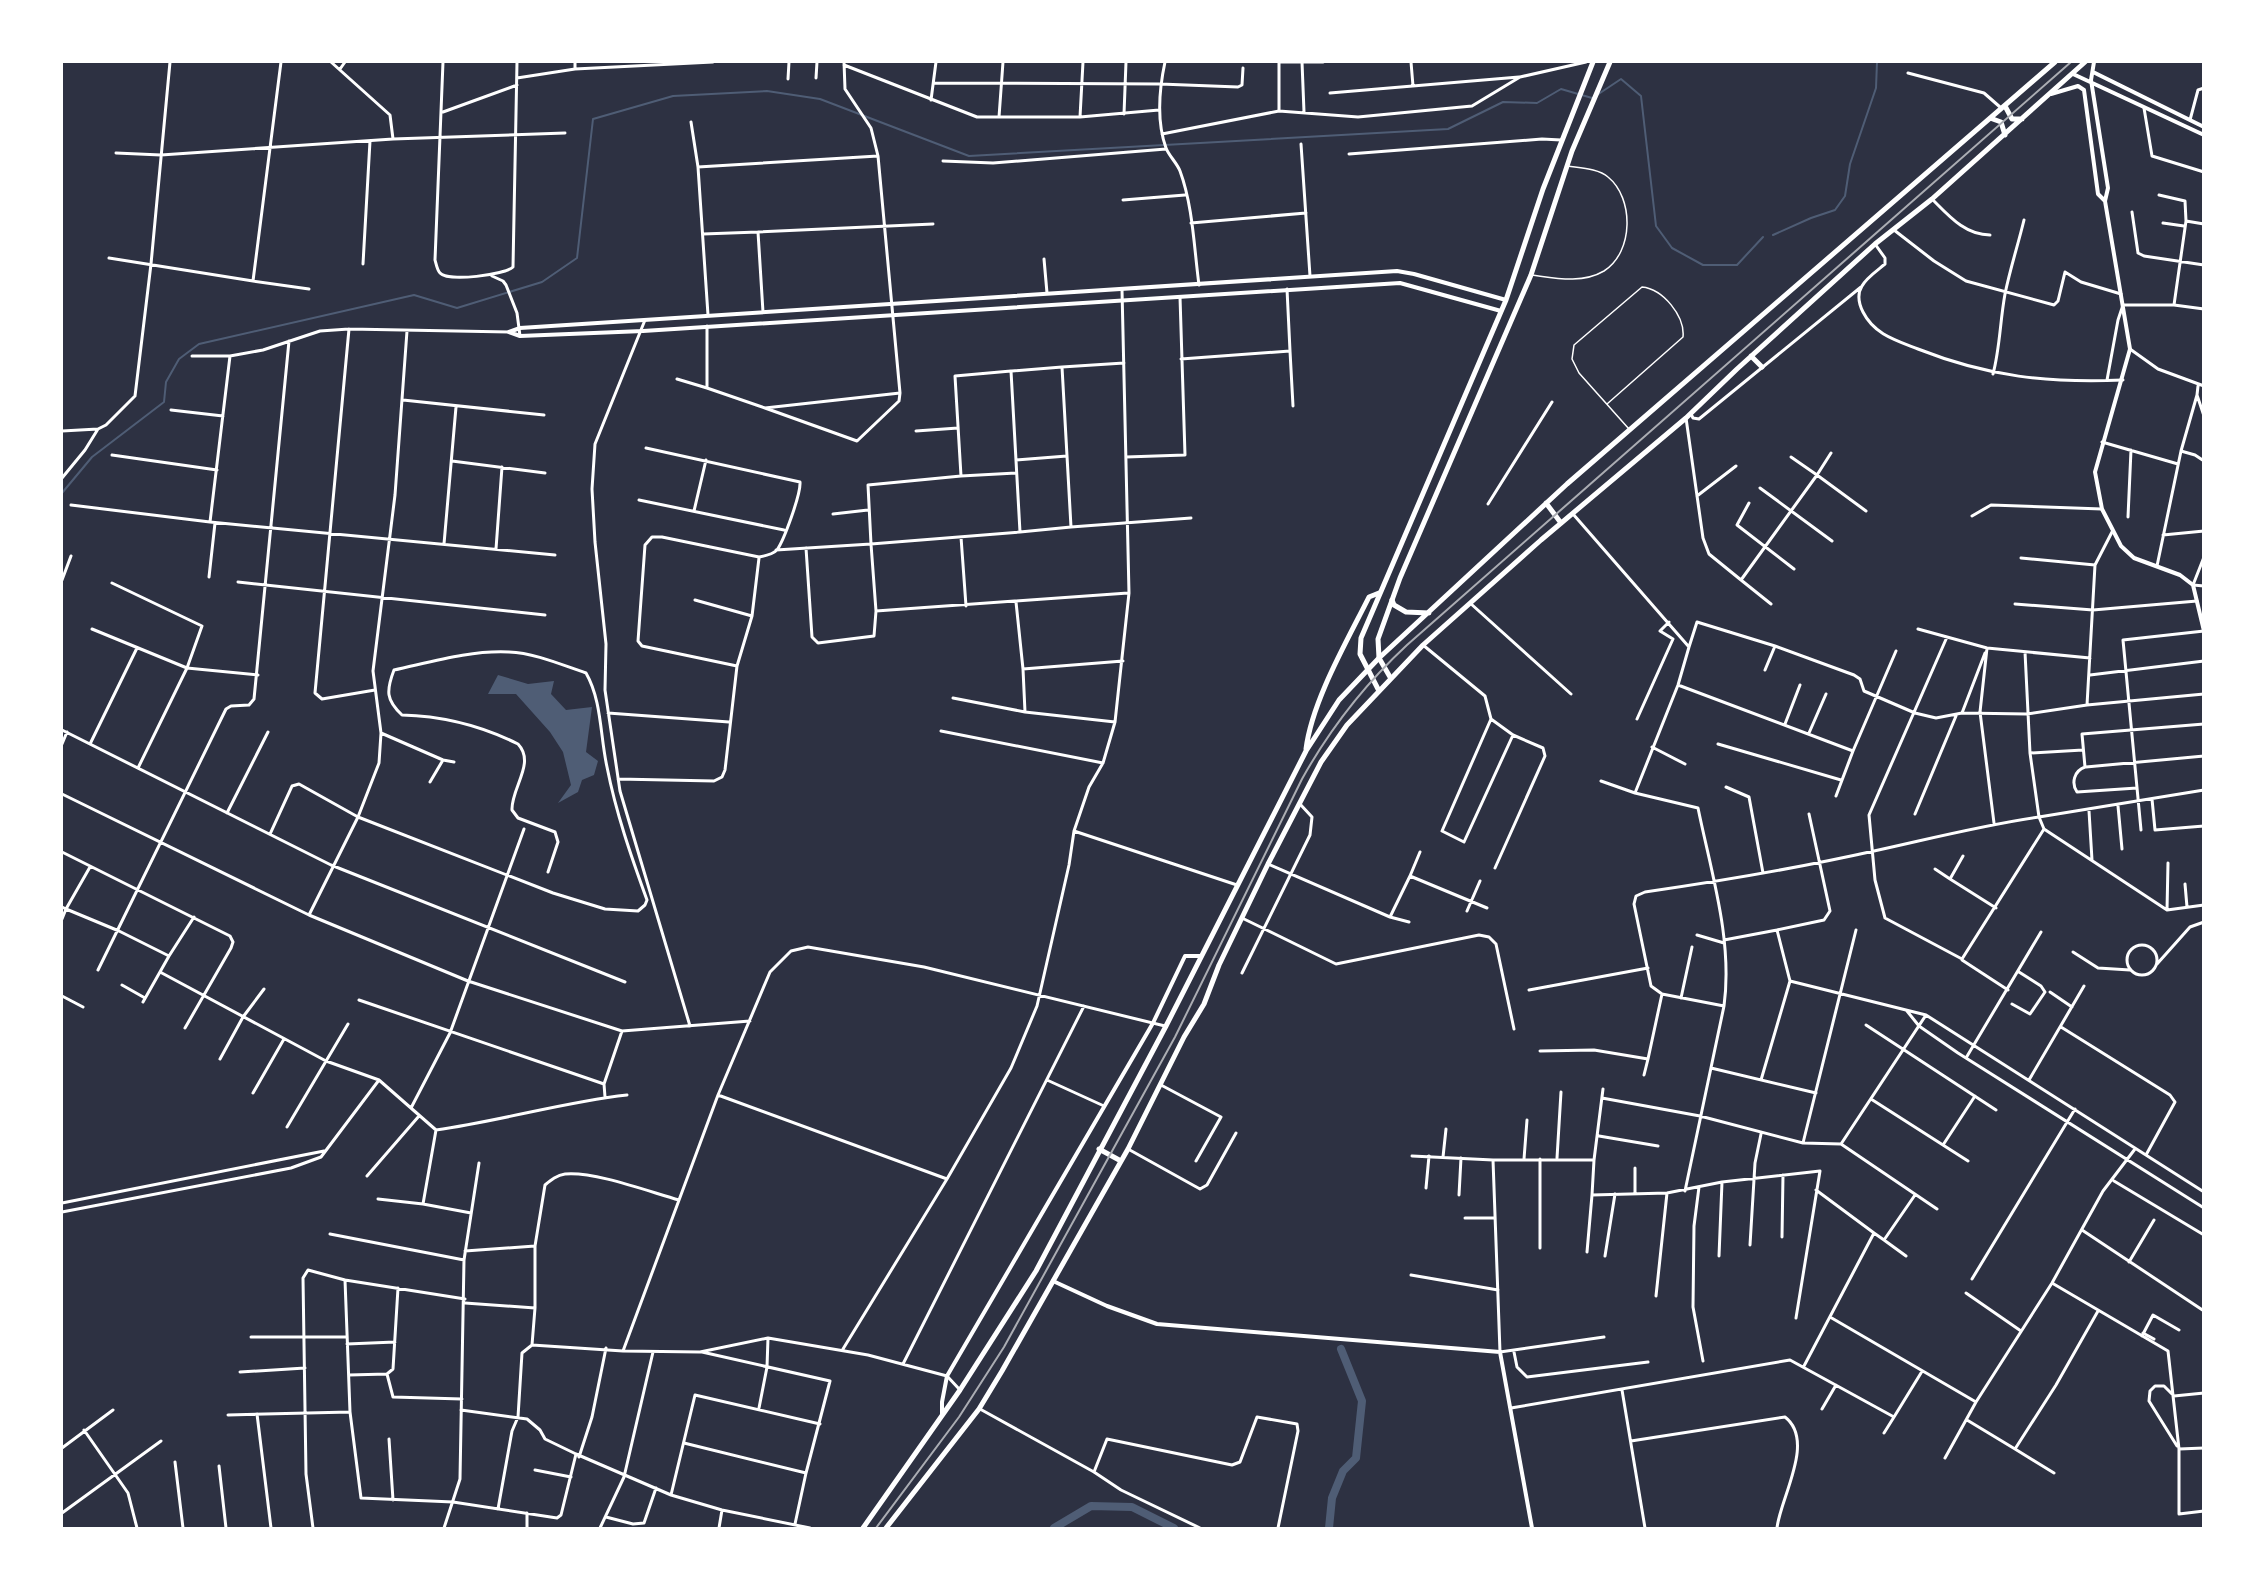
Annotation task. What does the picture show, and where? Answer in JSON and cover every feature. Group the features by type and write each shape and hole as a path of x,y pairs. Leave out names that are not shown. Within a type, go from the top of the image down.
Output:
{"main road":[{"path":"1390,677 1378,658 1376,643 1392,600 1531,275 1567,165 1610,62"},
{"path":"863,1528 960,1390 1036,1270 1166,1026 1306,751 1339,700 1378,658 1430,613 1546,503 2055,62"},
{"path":"886,1528 979,1409 1128,1149 1184,1037 1204,1004 1219,965 1268,864 1321,762 1347,724 1378,689 1423,645 1561,523 1691,414 1751,356 1875,244 1932,199 2085,62"},
{"path":"1378,689 1360,654 1360,643 1379,593 1506,300 1590,63"},
{"path":"2004,107 2012,119 2022,119"},
{"path":"1990,118 2001,122 2005,135"},
{"path":"1751,356 1762,367"},
{"path":"1546,503 1561,523"},
{"path":"1306,751 1313,715 1370,597 1379,593"},
{"path":"1392,600 1394,605 1406,612 1430,613"},
{"path":"1100,1149 1121,1161"}],"street":[{"path":"62,431 98,429 106,425 135,396 151,264 170,62"},
{"path":"253,281 281,62"},
{"path":"331,62 390,115 393,139"},
{"path":"340,69 345,62"},
{"path":"443,62 442,137 435,260 437,267 446,277 507,273 513,267 517,62"},
{"path":"575,62 575,69"},
{"path":"517,78 619,64 713,62"},
{"path":"788,79 789,62"},
{"path":"816,78 817,62"},
{"path":"931,100 936,62"},
{"path":"999,117 1003,62"},
{"path":"1080,117 1083,62"},
{"path":"1124,114 1126,62"},
{"path":"1165,62 1159,110 1162,134 1166,148 1180,170 1191,223 1198,285"},
{"path":"1279,111 1279,62 1323,62"},
{"path":"1302,62 1304,112"},
{"path":"1411,62 1413,86"},
{"path":"2094,62 2091,80 2108,188 2105,201 2130,349 2095,472 2102,510 2121,546 2134,558 2180,575 2193,585 2199,600 2204,631 2122,640 2140,830"},
{"path":"677,379 857,441 899,400 886,226 878,156 868,122 845,88 844,63 977,117 1080,117 1159,110"},
{"path":"1330,93 1520,76 1590,63"},
{"path":"934,83 1161,84 1241,87 1243,68"},
{"path":"2093,72 2204,127"},
{"path":"1908,73 1984,93 2004,107"},
{"path":"2073,74 2091,80 2098,86 2204,135"},
{"path":"1162,134 1279,111 1358,117 1472,105 1520,76"},
{"path":"2098,86 2102,78"},
{"path":"443,112 517,84"},
{"path":"2051,93 2078,86 2084,90 2098,194 2105,201"},
{"path":"2190,121 2198,90 2204,88"},
{"path":"2143,106 2152,156 2204,172"},
{"path":"691,122 698,167 708,315"},
{"path":"116,153 161,154 393,139 565,133"},
{"path":"1349,154 1542,139 1561,140"},
{"path":"363,264 370,141"},
{"path":"1301,144 1310,276"},
{"path":"943,161 993,163 1166,148"},
{"path":"698,167 878,156"},
{"path":"1123,200 1185,195"},
{"path":"2159,195 2185,201 2186,221 2174,305"},
{"path":"1932,199 1953,221 1980,235 1990,235"},
{"path":"2132,212 2138,253 2144,256 2204,265"},
{"path":"1191,223 1306,213"},
{"path":"1993,374 1998,354 1998,337 2005,293 2024,220"},
{"path":"2186,221 2204,224"},
{"path":"2163,223 2184,226"},
{"path":"703,234 933,224"},
{"path":"1893,229 1934,261 1966,281 2005,293 2054,305 2058,301 2064,272 2082,282 2121,294"},
{"path":"758,232 763,312"},
{"path":"1691,414 1693,418 1699,419 1885,264 1886,258 1875,244"},
{"path":"109,258 309,289"},
{"path":"1044,259 1047,293"},
{"path":"509,332 520,328 708,315 1397,272 1414,274 1506,300"},
{"path":"491,275 499,278 506,285 517,313 520,336"},
{"path":"192,356 230,356 263,350 320,331 349,329 509,332 520,336 643,331 1400,283 1501,312"},
{"path":"1861,286 1860,307 1870,326 1890,338 1944,359 1993,374 2041,380 2123,380"},
{"path":"843,1350 947,1179 1011,1068 1041,996 1074,831 1089,787 1102,763 1115,722 1129,593 1122,290"},
{"path":"1287,290 1293,406"},
{"path":"1126,457 1185,455 1180,296"},
{"path":"2123,305 2174,305 2204,309"},
{"path":"2107,380 2123,305"},
{"path":"645,320 643,331 601,425 593,455 595,542 606,644 604,690 618,779 654,909 690,1026"},
{"path":"707,326 708,388"},
{"path":"349,329 316,696 322,699 375,690"},
{"path":"309,915 331,865 358,816 379,763 381,733 373,671 403,400 407,331"},
{"path":"98,970 226,709 252,703 258,675 289,341"},
{"path":"2130,349 2158,369 2198,386 2204,386"},
{"path":"1181,359 1290,351"},
{"path":"210,522 230,356"},
{"path":"961,476 956,376 1124,363"},
{"path":"1062,367 1071,527"},
{"path":"1011,371 1020,532"},
{"path":"2157,566 2178,464 2198,386"},
{"path":"765,408 900,393"},
{"path":"2197,395 2204,416"},
{"path":"403,400 544,415"},
{"path":"1488,504 1552,402"},
{"path":"444,544 456,407"},
{"path":"171,410 223,416"},
{"path":"1686,418 1703,538 1709,554 1770,604"},
{"path":"916,431 958,428"},
{"path":"62,478 85,450 98,429"},
{"path":"2102,442 2178,464"},
{"path":"646,448 798,480 801,485 776,550"},
{"path":"2128,517 2131,450"},
{"path":"2181,452 2194,455 2204,461"},
{"path":"1741,580 1767,547 1831,453"},
{"path":"112,455 217,470"},
{"path":"1016,460 1067,456"},
{"path":"1791,457 1866,511"},
{"path":"694,511 706,460"},
{"path":"452,461 545,473"},
{"path":"1697,496 1736,466"},
{"path":"496,549 502,467"},
{"path":"806,548 814,641 818,643 874,636 876,611 867,489 872,483 1016,472"},
{"path":"1760,488 1832,541"},
{"path":"639,500 784,530"},
{"path":"1749,503 1737,525 1794,569"},
{"path":"71,505 215,523 555,555"},
{"path":"1972,516 1991,505 2039,505 2076,510 2102,510"},
{"path":"833,514 868,510"},
{"path":"1573,514 1689,647"},
{"path":"737,666 642,646 638,640 645,545 652,537 662,537 759,557 776,550 1191,518"},
{"path":"209,577 215,523"},
{"path":"2163,535 2204,531"},
{"path":"2087,705 2095,565 2112,532"},
{"path":"961,537 966,606"},
{"path":"62,580 71,556"},
{"path":"618,779 714,781 722,777 725,770 737,666 752,616 759,557"},
{"path":"2193,585 2204,557"},
{"path":"2021,558 2095,565"},
{"path":"238,582 545,615"},
{"path":"112,584 202,626 187,668 138,768"},
{"path":"2193,585 2204,586"},
{"path":"876,611 1129,593"},
{"path":"695,600 752,616"},
{"path":"2015,604 2093,610 2199,600"},
{"path":"1016,602 1025,712"},
{"path":"1470,603 1571,694"},
{"path":"1637,719 1673,639 1660,631 1669,622"},
{"path":"1635,793 1678,685 1697,622 1775,646 1854,675 1860,679 1860,687 1864,691 1915,713 1936,718 1980,712 2027,714 2087,705 2204,694"},
{"path":"92,629 187,668 258,675"},
{"path":"1918,629 1987,648 2090,658"},
{"path":"1947,637 1869,815 1875,880 1885,918 1962,960 2008,990"},
{"path":"1423,645 1485,696 1491,719 1442,831 1464,842 1514,735"},
{"path":"1766,670 1775,646"},
{"path":"90,744 137,647"},
{"path":"1987,648 1980,712 1994,824"},
{"path":"1962,713 1987,648"},
{"path":"1836,796 1896,651"},
{"path":"270,834 296,784 358,816 509,873 553,893 606,909 638,911 647,900 620,824 606,765 593,686 586,673 511,652 482,653 394,670 387,688 389,703 402,715 427,716 457,722 504,736 522,748 525,762 512,810 518,818 555,832 558,842 548,872"},
{"path":"2025,652 2030,753 2039,818 2044,830 2167,910 2204,905"},
{"path":"1023,669 1123,661"},
{"path":"2090,675 2204,661"},
{"path":"1678,685 1809,733 1853,752"},
{"path":"1785,724 1800,685"},
{"path":"1809,733 1826,694"},
{"path":"953,698 1025,712 1115,722"},
{"path":"608,713 729,722"},
{"path":"1915,814 1956,716"},
{"path":"1491,719 1514,735 1543,748 1545,756 1495,868"},
{"path":"2085,767 2084,733 2204,724"},
{"path":"62,730 331,865 625,982"},
{"path":"941,731 1102,763"},
{"path":"62,744 68,732"},
{"path":"227,813 268,732"},
{"path":"381,733 443,760 454,762"},
{"path":"1718,744 1841,780"},
{"path":"1652,747 1685,764"},
{"path":"2030,753 2083,750"},
{"path":"2137,788 2077,792 2074,779 2085,767 2204,756"},
{"path":"430,782 443,760"},
{"path":"1601,781 1635,793 1698,808 1724,941 1727,983 1685,1191"},
{"path":"1726,787 1749,796 1763,873"},
{"path":"1724,1005 1662,994 1652,986 1634,904 1636,896 1645,892 1820,863 1994,824 2089,811 2204,790"},
{"path":"62,794 309,915 468,981 622,1031 750,1021"},
{"path":"2152,800 2155,830 2204,826"},
{"path":"1242,973 1310,835 1312,817 1300,804"},
{"path":"2118,806 2122,849"},
{"path":"2089,811 2092,861"},
{"path":"1697,934 1724,941 1824,920 1828,916 1830,911 1809,814"},
{"path":"411,1108 450,1033 524,829"},
{"path":"1962,960 2044,830"},
{"path":"1074,831 1237,885"},
{"path":"62,852 227,933 233,942 205,997 185,1028"},
{"path":"1390,917 1420,852"},
{"path":"1950,879 1963,856"},
{"path":"2167,910 2168,863"},
{"path":"1268,864 1390,917 1408,922"},
{"path":"62,919 90,867"},
{"path":"1935,869 1996,908"},
{"path":"1410,876 1487,908"},
{"path":"1467,911 1480,881"},
{"path":"2185,884 2187,907"},
{"path":"62,907 119,931 169,956"},
{"path":"122,985 144,1000 194,917"},
{"path":"1242,918 1336,964 1479,935 1489,937 1496,944 1514,1029"},
{"path":"2073,952 2098,968 2130,970 2138,975 2147,975 2190,927 2204,922"},
{"path":"1761,1080 1790,981 1777,930"},
{"path":"1803,1143 1856,930"},
{"path":"1966,1058 2041,932"},
{"path":"2130,970 2127,955 2139,945 2153,950 2157,964"},
{"path":"623,1351 718,1095 770,972 791,951 801,947 924,967 1166,1026"},
{"path":"1681,998 1692,947"},
{"path":"942,1415 947,1376 1153,1023 1185,956 1200,956"},
{"path":"1529,990 1648,968"},
{"path":"160,972 326,1061 379,1080 436,1130 480,1124 605,1097 627,1095"},
{"path":"2012,1004 2030,1014 2045,992 2041,986 2019,972"},
{"path":"1790,981 1926,1014 2204,1192"},
{"path":"2029,1080 2084,986"},
{"path":"220,1059 243,1017 264,989"},
{"path":"2050,992 2072,1007"},
{"path":"1644,1075 1662,994"},
{"path":"62,996 83,1007"},
{"path":"359,1000 604,1084"},
{"path":"903,1364 1084,1006"},
{"path":"1906,1010 1918,1026 1966,1058 2204,1208"},
{"path":"1841,1144 1926,1014"},
{"path":"287,1127 348,1024"},
{"path":"1866,1025 1996,1110"},
{"path":"2061,1027 2170,1095 2175,1102 2146,1155"},
{"path":"605,1097 604,1084 622,1031"},
{"path":"253,1093 285,1039"},
{"path":"1540,1051 1594,1050 1648,1059"},
{"path":"1711,1068 1816,1093"},
{"path":"62,1212 291,1168 316,1160 328,1150 379,1080"},
{"path":"1047,1080 1104,1106"},
{"path":"1160,1085 1221,1117 1196,1161"},
{"path":"1587,1252 1594,1160 1599,1136 1603,1089"},
{"path":"1557,1158 1561,1092"},
{"path":"718,1095 947,1179"},
{"path":"1943,1145 1975,1096"},
{"path":"1602,1098 1700,1116 1761,1134 1803,1143 1841,1144 1937,1209"},
{"path":"1871,1099 1968,1161"},
{"path":"1972,1279 2075,1109"},
{"path":"367,1176 419,1116"},
{"path":"1524,1159 1527,1120"},
{"path":"1443,1157 1446,1129"},
{"path":"423,1204 436,1130"},
{"path":"1128,1149 1200,1189 1207,1185 1236,1133"},
{"path":"1750,1245 1754,1179 1761,1134"},
{"path":"1599,1136 1658,1146"},
{"path":"1945,1458 1976,1402 2052,1283 2103,1191 2114,1181 2135,1149"},
{"path":"62,1203 328,1150"},
{"path":"1413,1156 1493,1160 1557,1158 1594,1160"},
{"path":"1426,1188 1429,1156"},
{"path":"1459,1194 1461,1158"},
{"path":"1540,1159 1540,1248"},
{"path":"1493,1160 1500,1352 1532,1528"},
{"path":"444,1528 460,1479 464,1260 479,1163"},
{"path":"1635,1168 1635,1194"},
{"path":"1592,1195 1667,1193 1722,1182 1820,1171 1796,1318"},
{"path":"532,1345 535,1308 535,1246 545,1185 555,1177 566,1174 587,1175 679,1200"},
{"path":"1782,1237 1783,1175"},
{"path":"2114,1181 2204,1235"},
{"path":"1719,1256 1722,1182"},
{"path":"1699,1187 1694,1226 1693,1307 1703,1361"},
{"path":"1816,1190 1906,1256"},
{"path":"1656,1296 1667,1193"},
{"path":"1605,1256 1615,1194"},
{"path":"1884,1240 1915,1196"},
{"path":"378,1199 471,1213"},
{"path":"1465,1218 1494,1218"},
{"path":"2129,1262 2154,1220"},
{"path":"2082,1230 2204,1311"},
{"path":"1804,1366 1874,1233"},
{"path":"330,1234 464,1260"},
{"path":"465,1251 535,1246"},
{"path":"313,1528 306,1474 303,1273 308,1270 345,1280 465,1301 535,1308"},
{"path":"1411,1275 1498,1290"},
{"path":"345,1280 350,1412 359,1492 366,1498 453,1502 550,1519 561,1515 571,1476 592,1417 606,1348"},
{"path":"1052,1281 1107,1306 1157,1324 1500,1352 1514,1352 1604,1337"},
{"path":"2052,1283 2098,1311 2164,1346 2168,1351 2179,1449 2179,1514 2204,1511"},
{"path":"349,1375 387,1374 393,1369 398,1288"},
{"path":"1966,1293 2021,1331"},
{"path":"2014,1449 2056,1386 2098,1311"},
{"path":"2143,1335 2155,1315 2179,1330"},
{"path":"1830,1317 1922,1373 1976,1402"},
{"path":"2143,1335 2154,1339"},
{"path":"251,1336 347,1337"},
{"path":"498,1509 512,1431 518,1417 522,1353 532,1345 606,1348 623,1351 700,1352 768,1338 843,1350 903,1364 947,1376 960,1390"},
{"path":"759,1408 767,1367 768,1338"},
{"path":"347,1344 395,1342"},
{"path":"600,1528 624,1477 653,1352"},
{"path":"700,1352 830,1381 795,1524"},
{"path":"1514,1352 1518,1367 1527,1377 1648,1362"},
{"path":"1511,1408 1791,1360 1894,1417"},
{"path":"240,1372 305,1368"},
{"path":"1884,1433 1922,1373"},
{"path":"387,1374 393,1396 462,1399"},
{"path":"1822,1409 1836,1384"},
{"path":"2174,1396 2164,1386 2155,1386 2150,1390 2149,1401 2179,1449"},
{"path":"1622,1390 1645,1528"},
{"path":"2174,1396 2204,1393"},
{"path":"671,1495 695,1395 759,1408 820,1424"},
{"path":"979,1409 1094,1472 1121,1490 1200,1528"},
{"path":"62,1448 113,1410"},
{"path":"462,1410 518,1417 533,1422 545,1439 555,1446 671,1495 722,1510 810,1528"},
{"path":"228,1415 350,1412"},
{"path":"257,1413 271,1528"},
{"path":"1094,1472 1107,1439 1232,1465 1240,1462 1257,1417 1296,1424 1298,1431 1278,1528"},
{"path":"1631,1441 1785,1417 1791,1422 1796,1433 1798,1449 1777,1528"},
{"path":"1966,1420 2054,1473"},
{"path":"84,1430 128,1493 137,1528"},
{"path":"389,1439 393,1500"},
{"path":"62,1513 161,1441"},
{"path":"684,1443 806,1473"},
{"path":"2179,1449 2204,1448"},
{"path":"175,1461 183,1528"},
{"path":"219,1466 226,1528"},
{"path":"535,1470 571,1476"},
{"path":"606,1517 633,1524 644,1523 656,1488"},
{"path":"719,1528 722,1510"},
{"path":"527,1514 527,1528"}],"lane":[{"path":"1531,275 1572,280 1604,271 1616,260 1624,238 1628,216 1618,186 1606,174 1567,165"},
{"path":"1607,404 1683,337 1682,321 1662,295 1652,288 1642,287 1574,345 1572,359 1579,373 1630,430"}],"water":[{"path":"498,675 528,684 554,681 551,694 566,710 592,707 586,752 598,761 594,775 582,780 578,792 558,803 571,785 563,752 550,732 516,694 488,694"}],"waterway":[{"path":"1773,235 1835,210 1845,196 1850,164 1876,88 1877,62"},
{"path":"1597,95 1621,79 1641,96 1656,226 1672,248 1703,265 1737,265 1763,237"},
{"path":"62,493 92,457 164,402 166,382 179,359 199,344 414,295 457,308 542,282 577,258 593,119 673,96 767,91 820,99 969,156 1448,129 1503,102 1537,103 1561,89 1592,98"},
{"path":"1329,1528 1332,1498 1343,1471 1356,1458 1362,1401 1341,1349"},
{"path":"1054,1528 1091,1506 1132,1507 1174,1528"}],"railway":[{"path":"876,1528 959,1417 1004,1347 1175,1037 1302,779 1349,708 1407,645 2071,62"}]}
